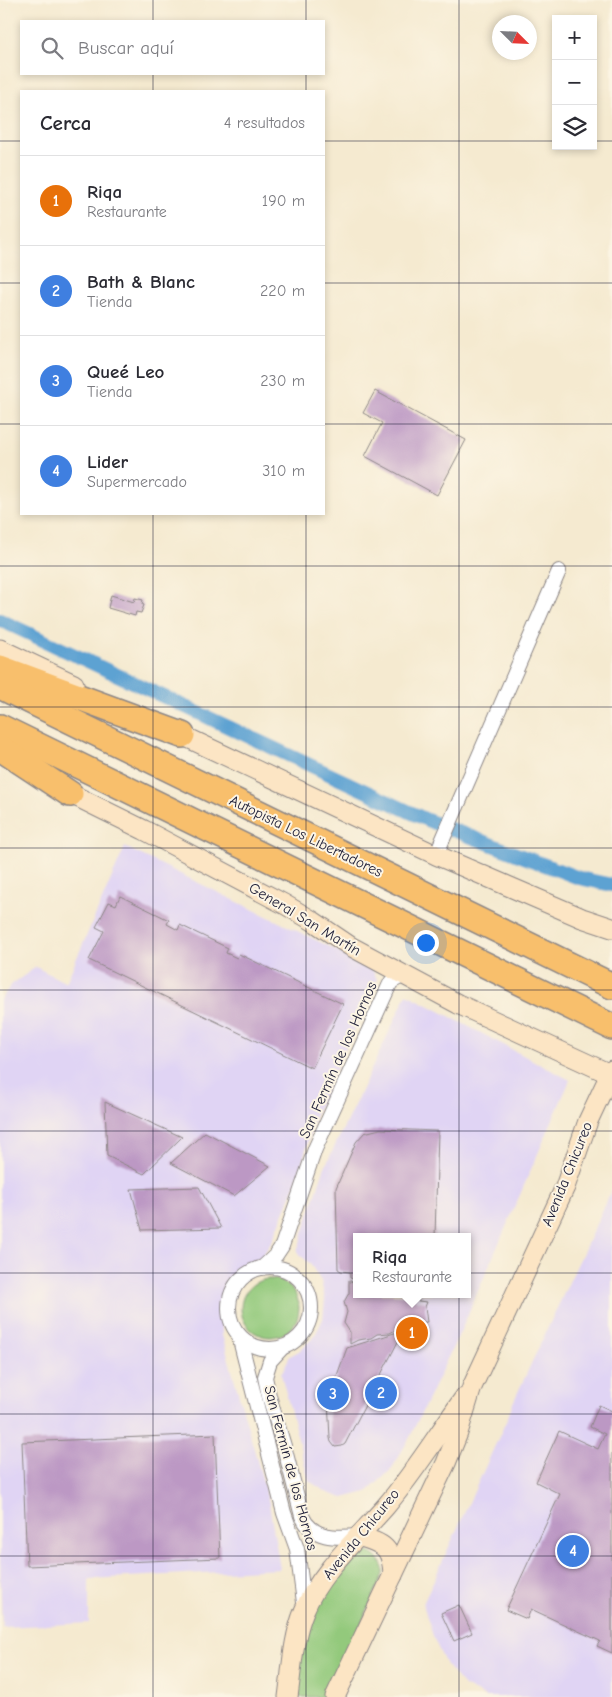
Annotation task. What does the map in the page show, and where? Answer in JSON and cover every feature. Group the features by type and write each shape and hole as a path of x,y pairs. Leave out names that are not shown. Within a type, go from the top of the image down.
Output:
{"highway":[{"path":"0,668 182,735"},
{"name":"Autopista Los Libertadores","path":"0,686 610,985"},
{"path":"0,727 602,1022"},
{"path":"0,748 70,794"}],"main road":[{"path":"0,649 436,855 582,918 612,928"},
{"name":"General San Martín","path":"0,760 144,830 284,904 394,974 611,1073"},
{"name":"Avenida Chicureo","path":"336,1697 458,1433 472,1387 564,1187 588,1121 611,1073"},
{"name":"Avenida Chicureo","path":"290,1693 296,1641 305,1610 330,1570 387,1505 472,1387"},
{"path":"358,1536 380,1543 387,1549 392,1560 393,1575"}],"street":[{"path":"436,855 559,570"},
{"name":"San Fermín de los Hornos","path":"262,1268 276,1255 286,1237 315,1149 394,974"},
{"name":"San Fermín de los Hornos","path":"286,1237 288,1257 295,1276"},
{"path":"262,1268 280,1268 295,1276 306,1288 309,1295 311,1312 302,1334 290,1345 263,1350 254,1347 239,1336 229,1314 230,1297 239,1281 254,1270 262,1268"},
{"name":"San Fermín de los Hornos","path":"239,1336 284,1513 296,1549 305,1610"},
{"name":"San Fermín de los Hornos","path":"282,1348 270,1361 265,1378 268,1396 304,1522 320,1535 339,1538 358,1536"}],"shaded area":[{"path":"125,847 371,967 377,979 316,1114 296,1184 273,1239 262,1257 238,1269 226,1284 221,1307 222,1335 269,1503 280,1569 89,1579 89,1623 2,1627 0,1561 0,1000 11,985 36,967 66,983"},
{"path":"407,994 570,1080 461,1330 410,1437 391,1470 367,1492 343,1498 328,1493 309,1481 281,1374 290,1356 299,1351 314,1337 323,1319 325,1299 321,1281 311,1265 297,1252 324,1169"},
{"path":"612,1190 612,1697 486,1697 464,1686 446,1665 434,1639 423,1604 512,1405"}],"green space":[{"path":"264,1279 276,1279 291,1287 299,1302 299,1314 291,1329 276,1337 264,1337 249,1329 241,1314 241,1302 249,1287"},
{"path":"357,1551 367,1552 375,1556 381,1563 384,1572 329,1697 299,1697 295,1684 311,1609 352,1554"}],"building":[{"path":"375,391 466,440 437,495 365,456 382,423 363,413"},
{"path":"111,595 134,602 135,598 143,600 142,604 144,605 141,613 136,612 135,616 108,608"},
{"path":"120,896 169,920 167,924 178,930 180,925 228,948 226,953 237,958 239,954 343,1004 312,1068 89,960 104,931 96,927 109,902 116,905"},
{"path":"105,1102 182,1137 144,1174 107,1156"},
{"path":"380,1129 438,1131 435,1233 353,1233 353,1279 350,1278 350,1272 338,1269 336,1188 356,1142 364,1133"},
{"path":"205,1132 270,1166 234,1196 171,1163"},
{"path":"199,1187 221,1228 142,1230 131,1189"},
{"path":"349,1280 353,1282 353,1298 413,1298 418,1301 427,1302 425,1307 427,1322 416,1323 410,1327 397,1329 390,1333 377,1334 371,1338 358,1340 350,1344 350,1332 344,1323 347,1312 344,1302 349,1293"},
{"path":"404,1330 345,1444 335,1447 330,1438 328,1400 347,1348"},
{"path":"599,1405 612,1411 612,1653 597,1646 600,1641 531,1609 527,1619 506,1610 560,1494 536,1482 559,1431 598,1449 605,1434 590,1427"},
{"path":"215,1434 220,1558 27,1566 22,1442"},
{"path":"459,1605 472,1633 454,1641 441,1613"}],"waterway":[{"path":"0,620 427,820 579,878 612,885"}],"place":[{"name":"Riqa","path":"412,1333"},
{"name":"Bath & Blanc","path":"381,1393"},
{"name":"Queé Leo","path":"333,1394"},
{"name":"Lider","path":"573,1551"}]}
